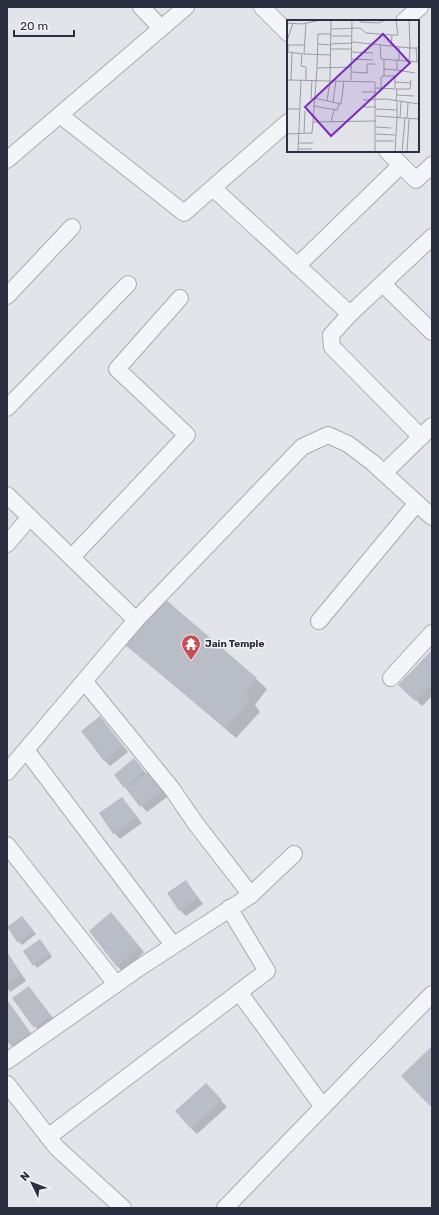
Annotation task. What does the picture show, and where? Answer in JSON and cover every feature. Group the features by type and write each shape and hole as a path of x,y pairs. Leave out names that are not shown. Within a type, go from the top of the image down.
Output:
{"street":[{"path":"140,7 161,28"},
{"path":"7,160 186,7"},
{"path":"262,7 287,32"},
{"path":"405,20 420,7"},
{"path":"60,115 184,213 287,123"},
{"path":"388,152 416,180 432,165"},
{"path":"298,266 401,165"},
{"path":"212,188 350,314"},
{"path":"7,296 72,227"},
{"path":"384,473 427,432 332,346 331,335 350,314 432,236"},
{"path":"7,408 128,284"},
{"path":"383,284 432,332"},
{"path":"72,557 187,435 117,369 180,298"},
{"path":"7,772 85,682 136,620 302,447 328,435 348,444 384,473 432,517"},
{"path":"7,495 136,620"},
{"path":"319,621 417,503"},
{"path":"7,544 30,517"},
{"path":"391,678 432,632"},
{"path":"85,682 172,789 196,824 251,895"},
{"path":"26,750 173,945"},
{"path":"7,845 116,984"},
{"path":"7,1061 173,945 251,895 294,854"},
{"path":"48,1137 267,971 230,908"},
{"path":"239,992 323,1107"},
{"path":"225,1208 432,994"},
{"path":"7,1084 57,1148 123,1208"}],"building":[{"name":"Jain Temple","path":"165,599 257,678 245,694 250,701 225,728 124,644"},
{"path":"432,650 432,684 415,701 398,685"},
{"path":"100,716 123,746 104,761 81,731"},
{"path":"134,758 144,771 124,788 114,775"},
{"path":"148,772 162,791 140,807 126,789"},
{"path":"122,797 137,817 113,834 99,813"},
{"path":"186,880 198,898 179,911 167,893"},
{"path":"111,912 139,946 117,967 89,931"},
{"path":"22,916 34,931 18,943 7,927"},
{"path":"40,939 50,953 33,966 23,951"},
{"path":"7,954 21,975 7,984"},
{"path":"29,986 51,1016 34,1028 12,998"},
{"path":"7,1000 30,1033 11,1046 7,1041"},
{"path":"431,1047 432,1104 430,1106 401,1076"},
{"path":"206,1083 222,1100 191,1129 175,1111"}],"place":[{"name":"Jain Temple","path":"191,661"}]}
